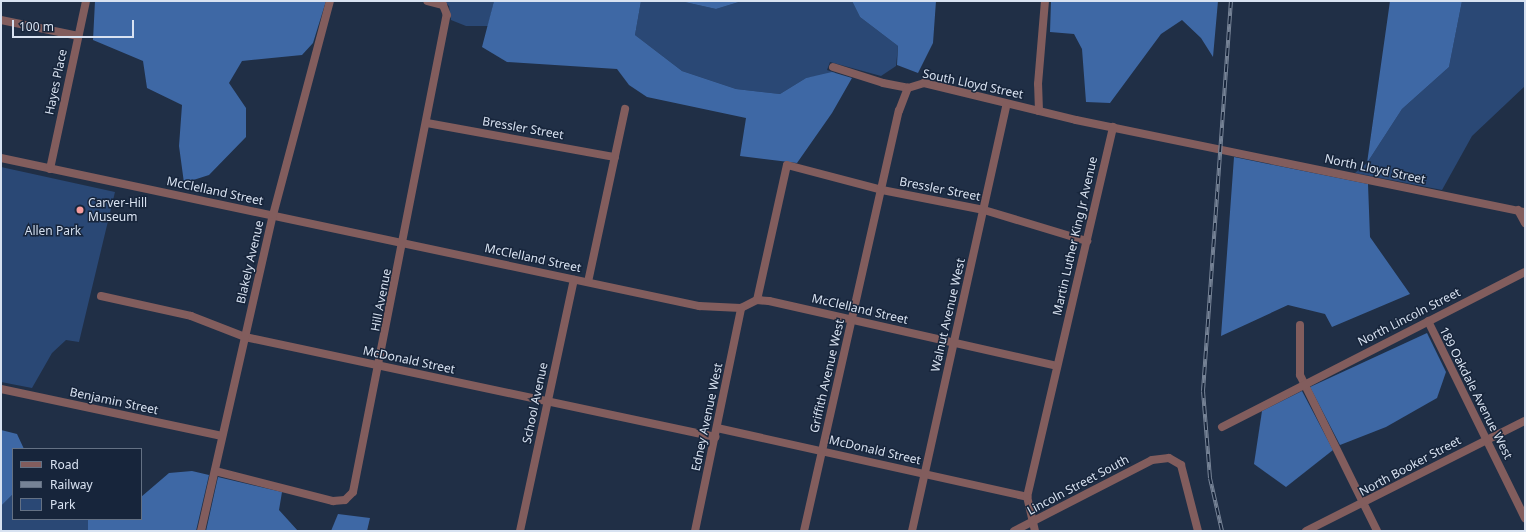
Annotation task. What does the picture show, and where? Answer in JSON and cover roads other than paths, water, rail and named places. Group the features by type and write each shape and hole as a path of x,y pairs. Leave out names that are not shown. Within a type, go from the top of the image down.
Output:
{"street":[{"name":"Hayes Place","path":"50,169 86,1"},
{"name":"Blakely Avenue","path":"201,531 273,215 330,1"},
{"path":"427,1 443,5 447,15 427,123"},
{"path":"1045,1 1038,84 1039,111 1113,128"},
{"path":"1,20 78,36"},
{"name":"South Lloyd Street","path":"833,67 908,88 924,83 1039,111"},
{"name":"Griffith Avenue West","path":"804,531 882,190 908,88"},
{"name":"Walnut Avenue West","path":"912,531 1007,104"},
{"path":"588,282 625,109"},
{"name":"Bressler Street","path":"427,123 615,157"},
{"name":"Hill Avenue","path":"215,471 333,501 344,500 354,489 405,243 427,123"},
{"name":"North Lloyd Street","path":"1113,128 1522,211"},
{"name":"Martin Luther King Jr Avenue","path":"1033,527 1027,497 1113,128"},
{"name":"McClelland Street","path":"1,158 699,306 741,308"},
{"name":"Bressler Street","path":"756,300 787,166 882,190 984,210 1087,241"},
{"path":"1522,211 1525,223"},
{"name":"North Lincoln Street","path":"1222,428 1303,384 1525,272"},
{"name":"School Avenue","path":"520,531 574,280"},
{"name":"McDonald Street","path":"101,296 191,316 245,337 548,403 715,437"},
{"path":"741,308 756,300"},
{"name":"McClelland Street","path":"756,300 954,342 1057,366"},
{"name":"Edney Avenue West","path":"695,531 741,308"},
{"name":"189 Oakdale Avenue West","path":"1428,321 1525,518"},
{"path":"1300,325 1300,375 1303,384 1377,531"},
{"name":"Benjamin Street","path":"1,389 222,436"},
{"name":"North Booker Street","path":"1306,531 1364,504 1525,421"},
{"name":"McDonald Street","path":"717,428 822,450 1027,497"},
{"name":"Lincoln Street South","path":"1014,531 1033,527 1152,460 1174,458 1181,465 1198,531"}],"railway":[{"path":"1222,531 1210,478 1203,391 1231,1"}],"place":[{"name":"Carver-Hill Museum","path":"80,210"}],"park label":[{"name":"Allen Park","path":"53,231"}]}
